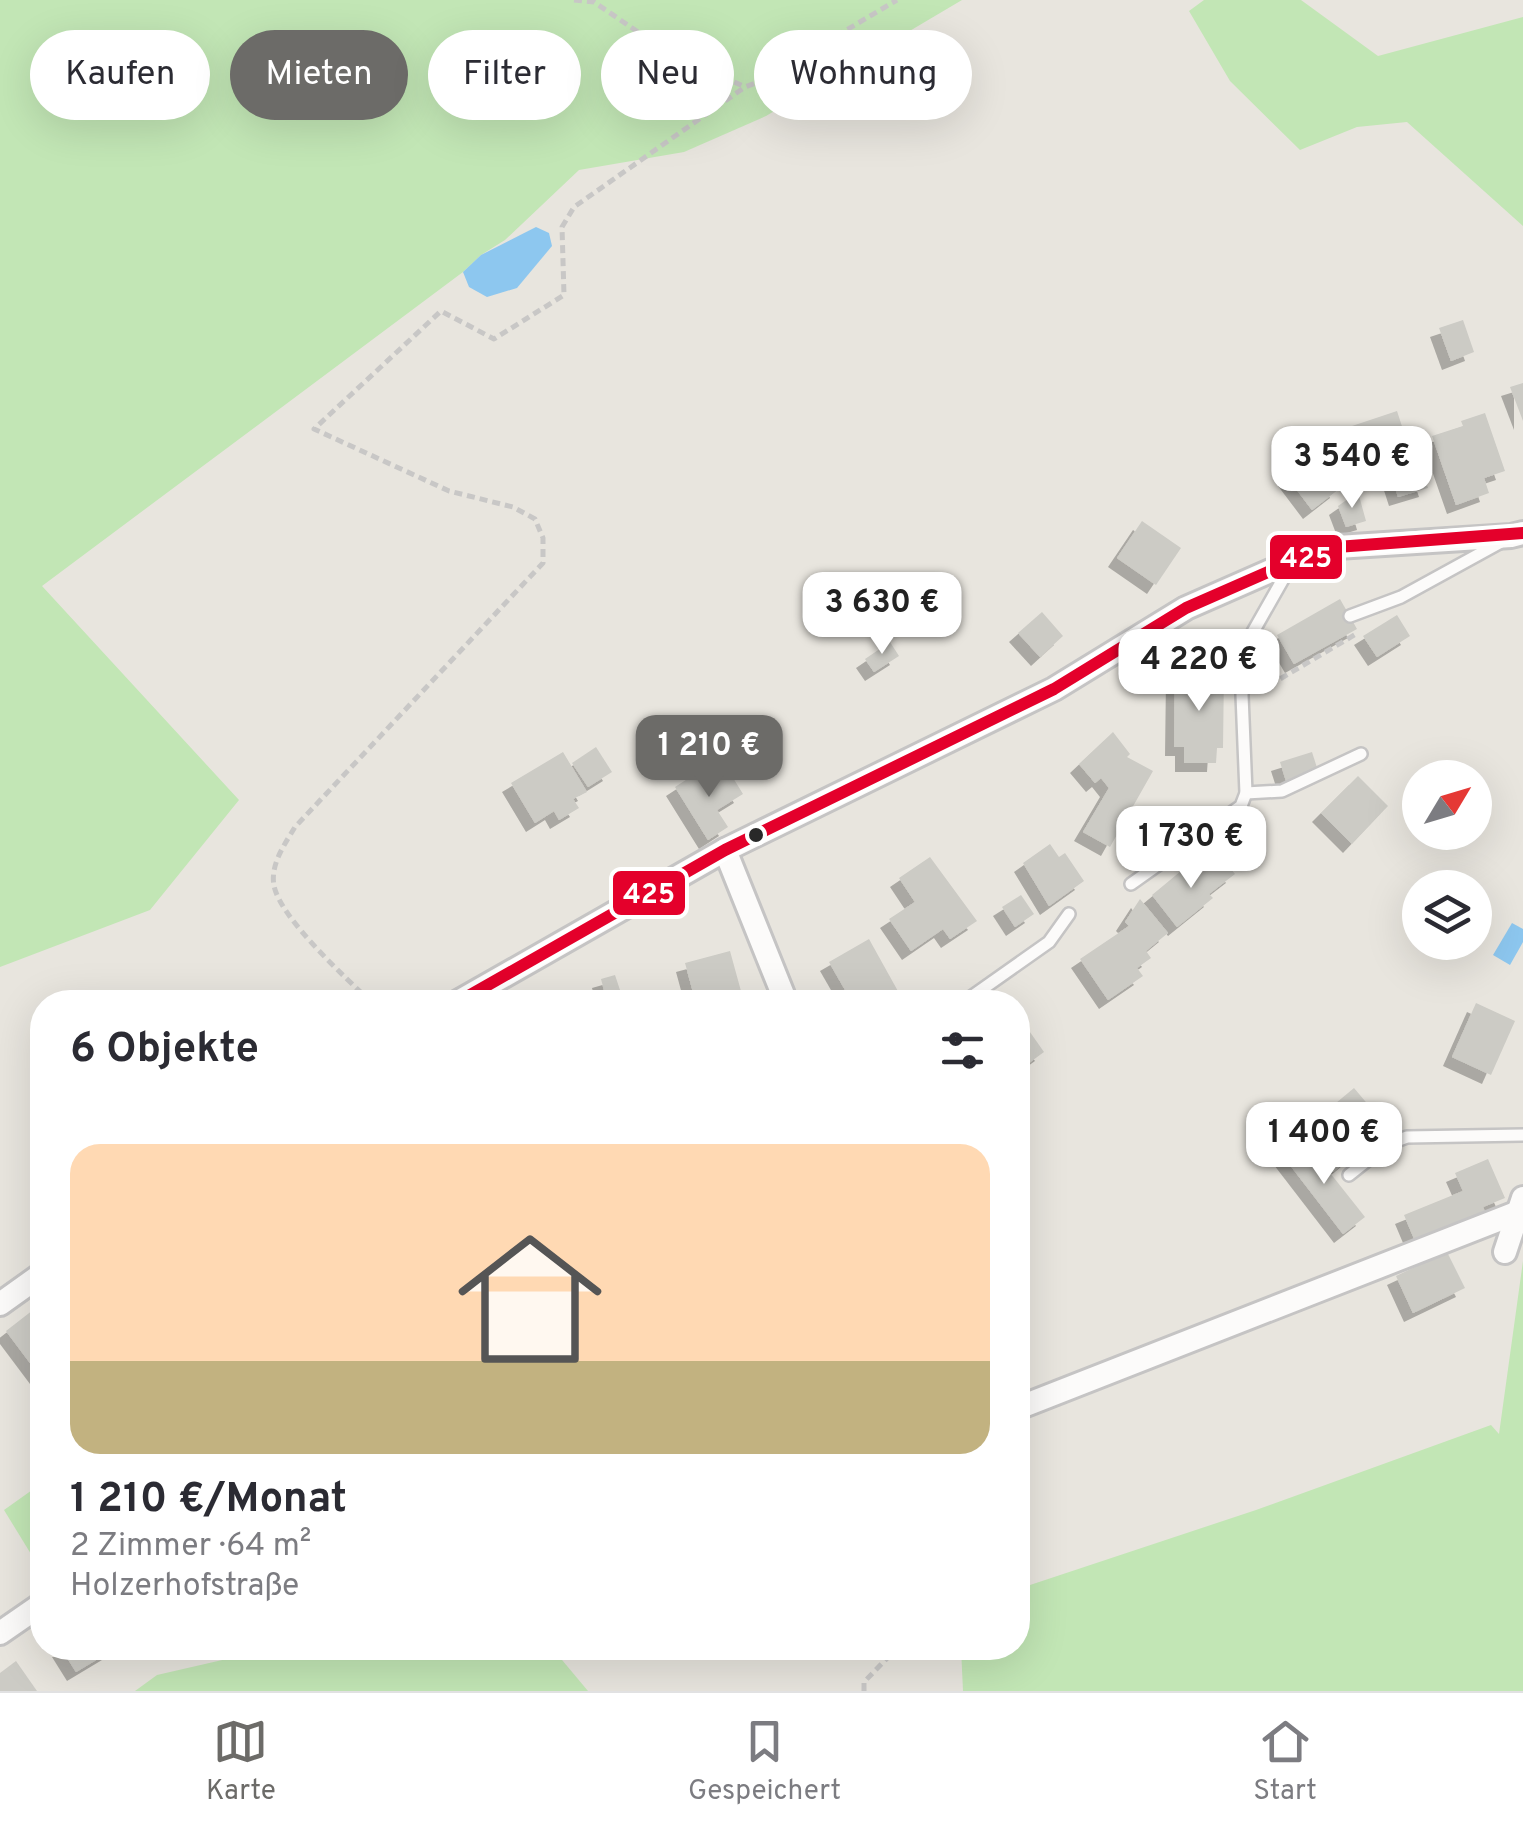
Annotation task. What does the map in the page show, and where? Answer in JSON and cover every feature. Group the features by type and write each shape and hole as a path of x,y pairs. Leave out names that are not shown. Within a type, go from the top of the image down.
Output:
{"street":[{"path":"479,990 725,850 1054,689 1186,608 1293,561 1337,546 1517,535"},
{"path":"725,850 781,990"},
{"path":"1505,1252 1520,1206"},
{"path":"1030,1403 1520,1206"},
{"path":"0,1304 30,1283"},
{"path":"0,1633 30,1612"}],"lane":[{"path":"1350,616 1414,590 1517,535"},
{"path":"1131,884 1241,806 1246,793 1242,701 1249,639 1293,561"},
{"path":"1246,793 1282,791 1361,754"},
{"path":"981,990 1049,942 1069,914"},
{"path":"1349,1175 1388,1144 1408,1137 1523,1135"}],"path":[{"path":"574,0 594,2 660,47 745,87"},
{"path":"359,990 284,907 274,884 277,857 296,827 543,563 543,538 535,520 514,507 449,491 314,430 441,311 494,339 564,295 562,227 574,207 745,87 788,71 816,48 897,0"},
{"path":"1242,701 1362,630 1367,610"},
{"path":"864,1691 864,1682 885,1660"}],"green space":[{"path":"0,0 962,0 911,30 754,30 757,120 684,152 579,170 505,240 42,586 239,800 150,910 0,967"},
{"path":"1204,0 1301,0 1378,56 1523,17 1523,226 1407,122 1357,127 1300,150 1230,81 1189,11"},
{"path":"1523,1261 1523,1691 963,1691 962,1660 1030,1660 1030,1585 1256,1510 1491,1425 1499,1434"},
{"path":"30,1492 30,1552 4,1510"},
{"path":"222,1660 562,1660 588,1691 135,1691 157,1675"}],"water":[{"path":"536,227 549,233 552,246 517,288 487,297 469,287 463,272 481,255"},
{"path":"1512,923 1523,929 1523,942 1510,965 1493,955"}],"building":[{"path":"1463,320 1474,352 1451,361 1439,328"},
{"path":"1523,383 1523,421 1510,387"},
{"path":"1397,411 1412,457 1417,455 1428,488 1398,497 1388,466 1364,473 1349,427"},
{"path":"1485,413 1505,471 1484,478 1489,493 1456,505 1432,436 1463,426 1461,421"},
{"path":"1318,446 1339,489 1312,510 1284,473"},
{"path":"1358,492 1366,521 1346,527 1338,506"},
{"path":"1142,521 1181,548 1156,585 1117,558"},
{"path":"1340,599 1357,629 1294,664 1277,635"},
{"path":"1042,612 1063,636 1040,657 1018,633"},
{"path":"1397,615 1410,636 1377,657 1363,636"},
{"path":"890,642 899,656 874,672 865,659"},
{"path":"1175,670 1224,671 1223,748 1217,748 1216,763 1184,763 1184,747 1174,747"},
{"path":"1113,732 1130,754 1127,757 1153,771 1110,847 1083,832 1109,788 1101,778 1095,783 1079,764"},
{"path":"596,747 612,772 588,787 572,763"},
{"path":"563,752 587,792 573,799 579,808 559,820 554,811 535,823 511,783"},
{"path":"1312,752 1319,774 1287,784 1280,762"},
{"path":"727,768 743,794 717,810 728,827 708,840 675,787 695,774 701,784"},
{"path":"1358,776 1388,806 1352,844 1321,813"},
{"path":"1050,844 1059,857 1065,853 1084,881 1049,906 1023,863"},
{"path":"930,857 977,921 950,939 943,929 911,951 889,919 915,902 899,878"},
{"path":"1221,857 1235,874 1177,927 1152,895 1187,866 1196,877"},
{"path":"1021,895 1034,914 1015,927 1002,907"},
{"path":"1140,899 1168,933 1146,951 1151,958 1137,968 1143,976 1108,1000 1080,959 1129,926 1125,922"},
{"path":"869,939 897,990 845,990 829,962"},
{"path":"730,951 741,990 692,990 685,963"},
{"path":"615,975 620,990 604,990 601,979"},
{"path":"1476,1003 1515,1021 1491,1075 1452,1057"},
{"path":"1030,1032 1044,1052 1030,1062"},
{"path":"1354,1088 1387,1127 1333,1172 1300,1133"},
{"path":"1304,1140 1365,1217 1343,1234 1283,1156"},
{"path":"1488,1159 1505,1198 1483,1207 1485,1212 1415,1241 1404,1215 1463,1191 1455,1173"},
{"path":"1447,1252 1465,1288 1413,1313 1396,1276"},
{"path":"30,1312 30,1363 6,1331"},
{"path":"68,1660 96,1660 76,1672"},
{"path":"16,1661 37,1691 0,1691 0,1673"}],"transit line":[{"name":"425","path":"479,990 725,850 1054,689 1186,608 1293,561 1337,547 1523,533"}]}
